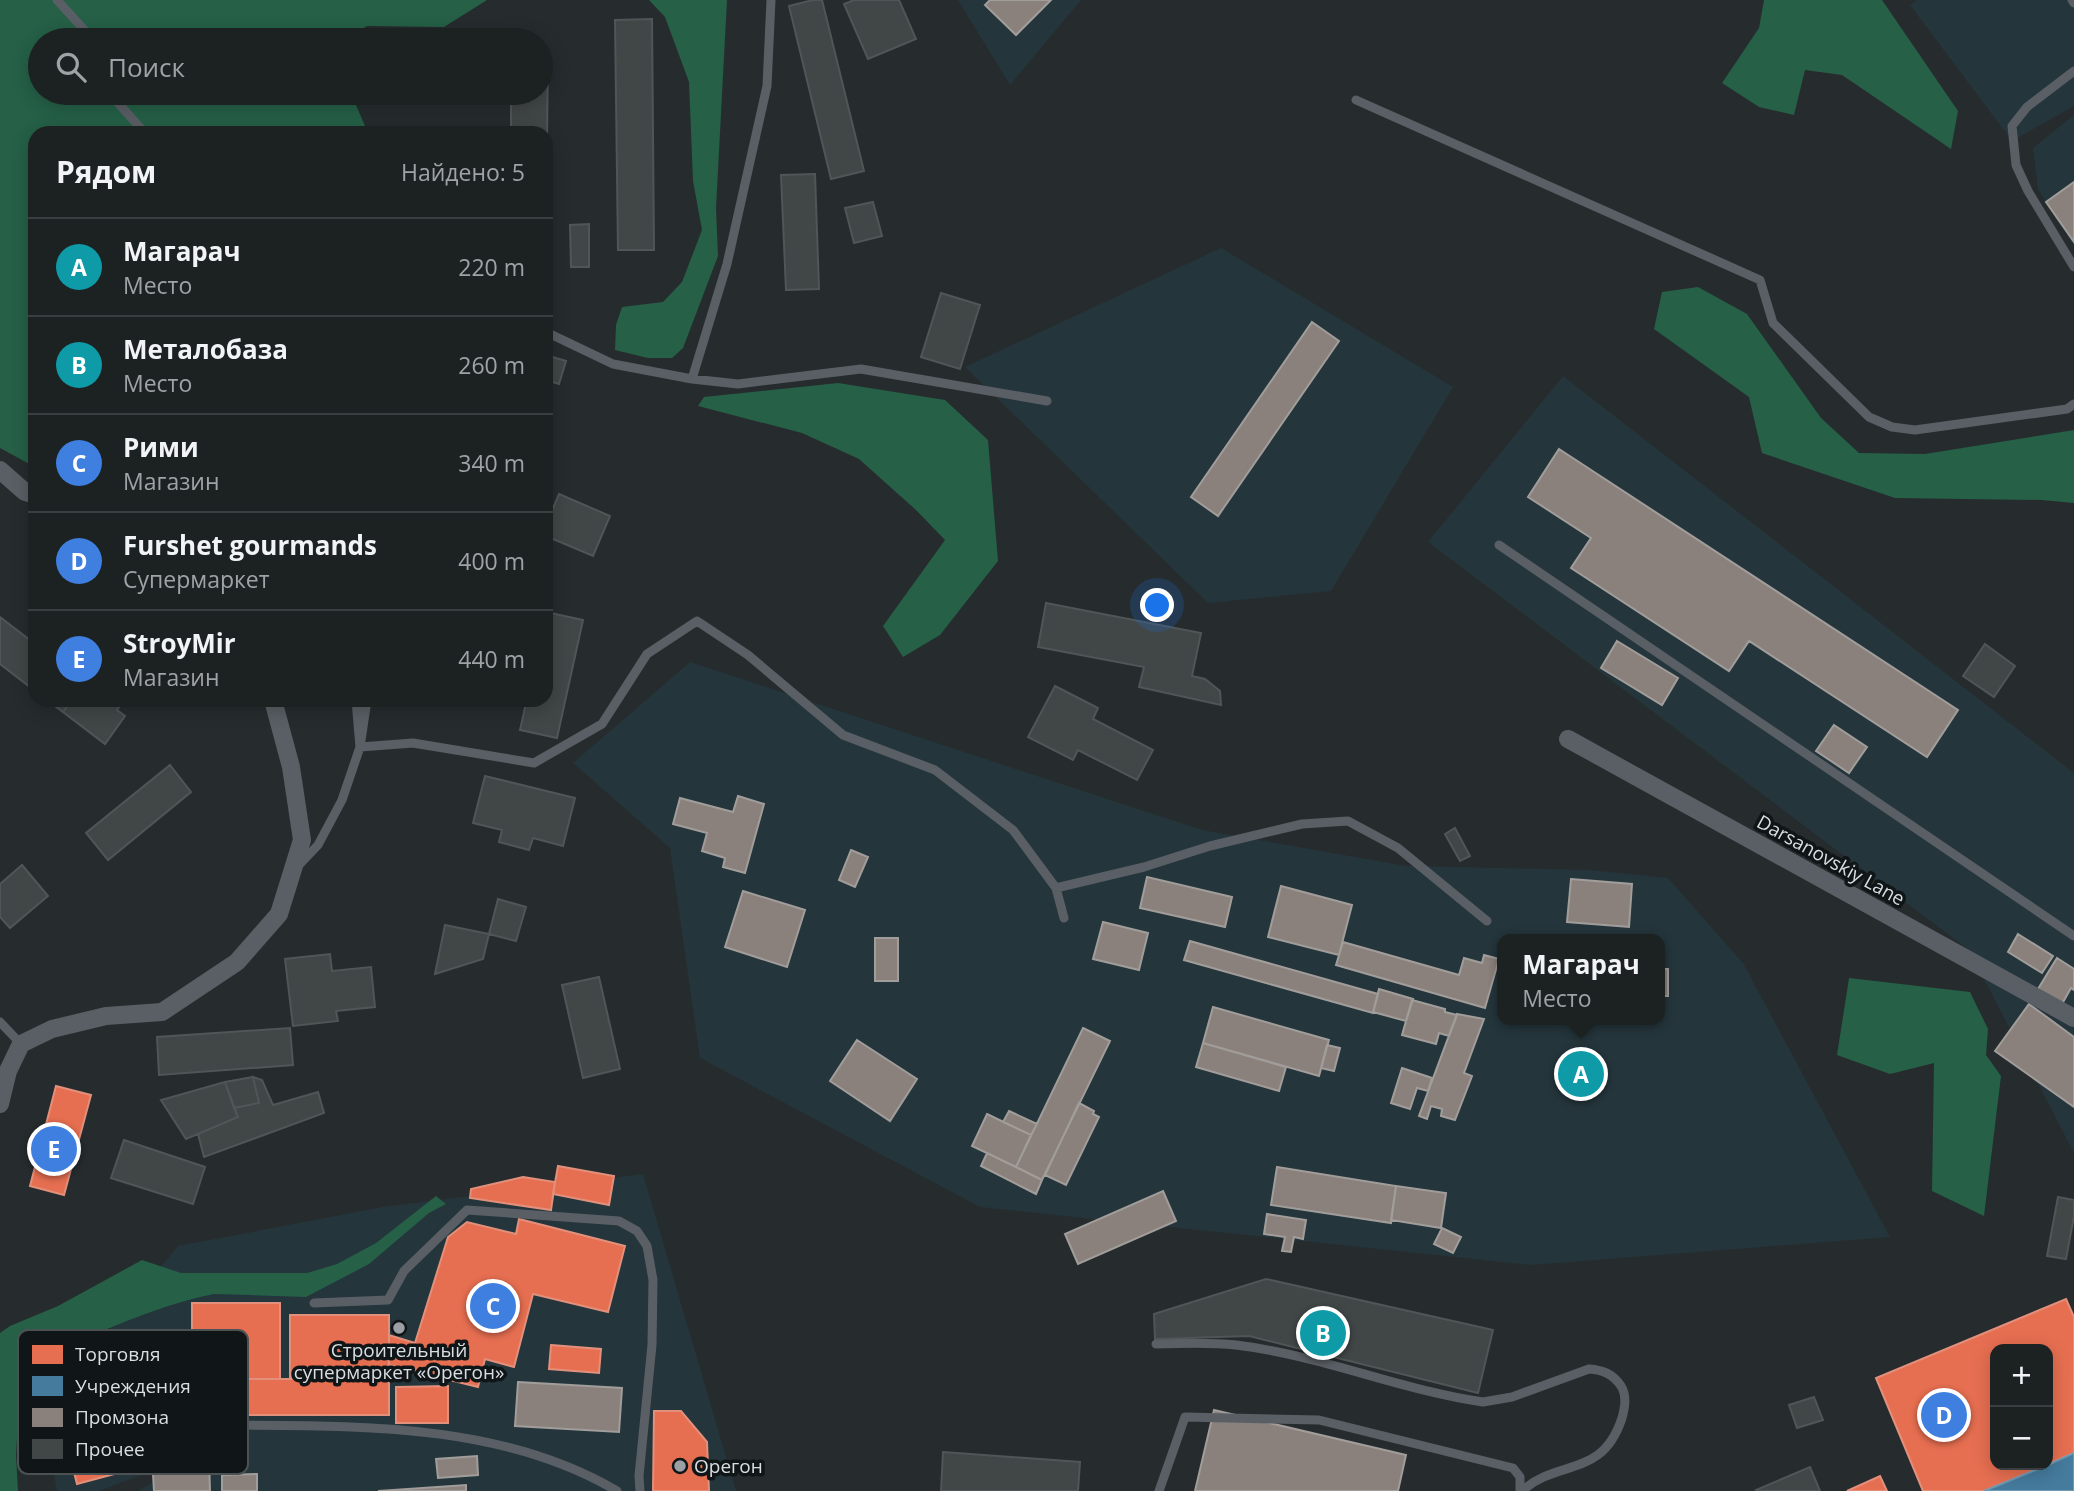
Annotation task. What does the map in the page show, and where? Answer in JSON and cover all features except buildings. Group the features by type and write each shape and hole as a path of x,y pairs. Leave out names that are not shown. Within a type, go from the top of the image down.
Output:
{"street":[{"path":"0,470 28,493"},
{"path":"0,1104 8,1071 21,1044 52,1029 106,1016 162,1012 237,962 279,914 302,840 291,767 275,707"},
{"name":"Darsanovskiy Lane","path":"1567,739 2074,1018"}],"lane":[{"path":"57,0 83,28"},
{"path":"692,379 727,264 766,86 771,0"},
{"path":"2074,71 2027,107 2012,126 2016,165 2028,191 2074,267"},
{"path":"1356,100 1760,280 1773,323 1869,417 1892,427 1915,430 2067,409 2074,404"},
{"path":"120,105 139,126"},
{"path":"553,334 613,364 692,379 738,384 861,369 1048,401"},
{"path":"1499,545 2074,936"},
{"path":"360,747 413,743 534,763 602,724 647,654 697,621 748,655 843,735 935,770 1013,830 1056,888 1064,918"},
{"path":"357,707 360,747"},
{"path":"291,872 318,845 342,800 360,747 366,707"},
{"path":"1056,888 1289,827 1348,821 1398,848 1487,921"},
{"path":"0,1022 21,1044"},
{"path":"314,1303 388,1300 404,1271 467,1210 619,1221 637,1231 647,1246 653,1279 652,1345 639,1476 640,1491"},
{"path":"1156,1344 1214,1343 1280,1353 1483,1402 1512,1397 1590,1369 1602,1370 1614,1376 1623,1389 1625,1400 1617,1431 1606,1448 1588,1463 1535,1479 1521,1491"},
{"path":"1159,1491 1185,1417 1319,1420 1513,1468 1520,1477 1521,1491"},
{"path":"248,1425 369,1426 502,1444 592,1477 617,1491"}],"shaded area":[{"path":"958,0 1081,0 1010,85"},
{"path":"1917,0 2074,0 2074,106 2012,141 1910,5"},
{"path":"2074,115 2074,246 2038,189 2033,148"},
{"path":"1221,248 1453,387 1331,591 1208,603 965,367"},
{"path":"1563,376 2074,773 2074,1153 1969,950 1428,542"},
{"path":"690,662 1202,830 1406,866 1590,870 1668,878 1743,963 1890,1237 1531,1265 980,1207 700,1058 670,848 573,763"},
{"name":"Строительный супермаркет «Орегон»","path":"643,1174 736,1491 138,1491 168,1474 248,1474 248,1330 109,1330 178,1246 383,1207"},
{"name":"Строительный супермаркет «Орегон»","path":"54,1474 144,1474 99,1491 57,1491"}],"green space":[{"path":"0,0 487,0 444,27 28,28 28,105 356,105 365,126 28,126 28,463 0,448"},
{"path":"649,0 727,0 716,208 718,256 683,348 672,358 648,358 615,350 616,325 622,307 663,302 682,282 702,230 693,181 689,82 665,17"},
{"path":"1764,0 1882,0 1958,111 1951,149 1842,75 1805,70 1794,115 1759,107 1722,83 1759,28"},
{"path":"1698,287 1747,314 1821,418 1859,453 1925,454 2074,430 2074,503 2042,500 1895,498 1762,453 1749,397 1654,329 1662,292"},
{"path":"838,383 945,400 988,440 998,561 940,635 903,657 883,626 945,540 859,459 802,433 698,406 704,397"},
{"path":"1849,978 1970,992 1988,1029 1986,1055 2001,1076 1984,1216 1932,1191 1934,1063 1890,1074 1837,1055"},
{"path":"436,1196 446,1204 429,1213 369,1264 306,1297 214,1294 166,1307 105,1330 18,1330 18,1491 0,1491 0,1333 10,1326 58,1306 142,1260 181,1273 307,1273 337,1264 376,1243"}],"place":[{"name":"Магарач","path":"1581,1074"},
{"name":"StroyMir","path":"54,1149"},
{"name":"Рими","path":"493,1306"},
{"name":"Строительный супермаркет «Орегон»","path":"399,1328"},
{"name":"Металобаза","path":"1323,1333"},
{"name":"Furshet gourmands","path":"1944,1415"},
{"name":"Орегон","path":"680,1466"}]}
